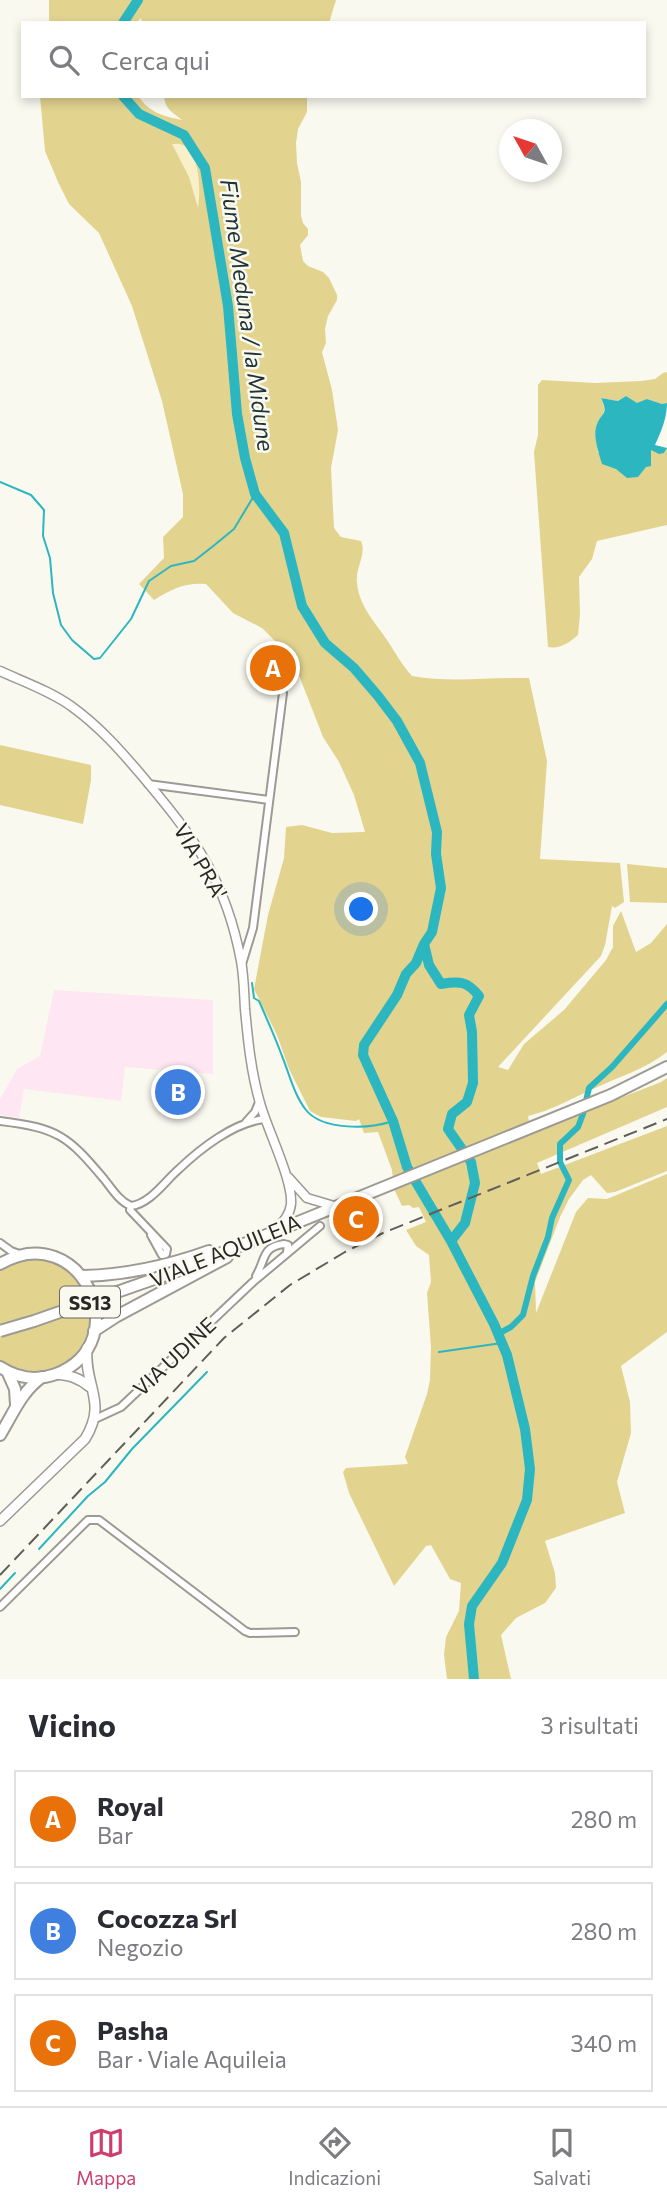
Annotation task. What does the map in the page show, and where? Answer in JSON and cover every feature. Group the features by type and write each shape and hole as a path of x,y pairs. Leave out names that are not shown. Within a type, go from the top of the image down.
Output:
{"main road":[{"name":"VIALE AQUILEIA","path":"0,1331 107,1297 180,1270 611,1095 667,1067"},
{"path":"83,1276 173,1262 272,1233"},
{"path":"94,1331 272,1233"},
{"path":"0,1264 22,1255 38,1254 55,1257 70,1265 83,1276 92,1293 96,1322 87,1349 86,1362 96,1404 95,1419 85,1439 0,1521"},
{"path":"3,1369 24,1377 55,1374 73,1364 87,1349"},
{"path":"3,1369 15,1389 16,1405"},
{"path":"55,1374 78,1378 91,1388"},
{"path":"0,1435 16,1405 42,1377"}],"street":[{"name":"VIA PRA'","path":"0,671 70,705 102,732 182,824 211,869 227,904 242,965 248,1046 259,1102 285,1172 291,1198 290,1209 272,1233"},
{"path":"242,965 253,928 282,693"},
{"path":"148,784 269,800"},
{"path":"236,1129 249,1118 259,1102"},
{"path":"0,1121 45,1129 62,1136 80,1150 121,1200 131,1206 144,1202 201,1150 236,1129 265,1119"},
{"name":"VIA PRA'","path":"285,1172 307,1198 323,1205 334,1206"},
{"path":"131,1206 130,1210 151,1235"},
{"name":"VIA UDINE","path":"95,1419 121,1407 237,1297 320,1226"},
{"path":"0,1243 22,1255"},
{"name":"VIA UDINE","path":"237,1297 257,1275 266,1251 284,1244 288,1245 287,1252"},
{"path":"96,1404 110,1412"},
{"path":"0,1607 88,1520 94,1519 99,1520 245,1631 295,1632"}],"shaded area":[{"path":"49,0 336,0 330,21 142,21 141,18 138,21 49,21"},
{"path":"40,98 140,98 157,113 182,120 168,108 164,98 307,98 307,112 298,129 296,143 301,182 301,216 308,229 308,235 300,245 303,261 329,278 337,295 328,316 326,343 322,352 332,390 338,430 331,468 334,528 341,537 361,541 363,551 357,577 361,599 412,676 456,679 529,678 547,761 540,859 620,863 624,902 615,908 612,906 601,956 498,1067 508,1070 524,1044 564,1010 606,960 613,947 613,926 621,911 636,952 651,943 667,924 667,1052 632,1072 528,1116 531,1133 667,1078 667,1107 537,1163 541,1174 667,1126 667,1171 607,1193 591,1175 583,1180 560,1217 535,1282 536,1313 576,1212 588,1198 607,1199 667,1174 667,1332 621,1366 630,1402 631,1433 617,1482 625,1513 545,1541 555,1573 556,1588 545,1603 516,1618 501,1635 511,1679 447,1679 444,1655 446,1637 459,1611 461,1583 450,1579 431,1545 426,1546 394,1586 349,1493 343,1472 346,1468 408,1464 405,1457 430,1380 431,1347 427,1293 431,1282 429,1255 416,1246 406,1230 426,1222 419,1207 402,1206 394,1189 392,1170 378,1132 364,1133 359,1119 356,1121 321,1117 310,1111 254,989 268,915 284,858 286,827 302,825 332,833 365,832 354,795 339,762 323,737 295,665 262,628 233,613 206,584 179,587 154,600 139,584 164,558 163,537 183,517 183,494 162,401 132,306 99,233 69,204 45,151"},
{"path":"667,372 667,403 647,399 637,404 626,396 618,401 601,398 604,411 595,434 598,453 651,449 664,453 667,448 667,525 597,541 592,559 579,577 578,635 564,645 548,647 534,452 538,435 538,385 542,380 596,383 641,381 655,379"},
{"path":"0,745 91,765 83,824 0,805"},
{"path":"627,864 667,868 667,903 630,902"},
{"path":"54,990 213,1000 213,1074 125,1067 121,1101 24,1089 19,1118 0,1115 0,1099 17,1069 40,1056"},
{"path":"35,1258 65,1268 83,1287 90,1309 87,1333 76,1354 56,1367 31,1371 0,1360 0,1270 21,1260"}],"sand":[{"path":"172,144 183,145 193,155 199,183 198,208 189,177"}],"water":[{"path":"626,396 637,403 647,399 667,403 665,419 655,445 667,448 664,453 659,454 651,450 651,466 646,467 638,477 627,478 616,469 602,464 595,433 605,411 601,398 618,401"}],"waterway":[{"name":"Fiume Meduna / la Midune","path":"124,21 138,0"},
{"name":"Fiume Meduna / la Midune","path":"125,98 139,114 184,135 205,168 228,306 237,414 255,494 284,533 302,606 325,643 354,668 397,721 420,763 437,832 436,854 441,888 432,932 424,944 429,965 441,984 463,983 479,996 469,1015 473,1083 467,1102 452,1114 448,1129 471,1162 475,1183 465,1223 451,1241"},
{"path":"0,482 31,495 44,510 43,536 50,558 53,593 61,625 72,640 94,659 100,658 131,619 149,581 171,566 194,561 234,529 255,494"},
{"name":"Fiume Meduna / la Midune","path":"424,944 397,995 364,1045 363,1055 393,1121 407,1167 451,1241 507,1355 525,1429 530,1469 527,1500 502,1563 472,1606 469,1624 474,1679"},
{"path":"252,983 254,998 259,1001 295,1091 306,1110 314,1117 335,1125 360,1127 393,1121"},
{"path":"498,1334 511,1327 523,1315 552,1218 569,1180 560,1162 560,1144 578,1127 589,1088 612,1067 667,1004"},
{"path":"439,1352 502,1343"},
{"path":"39,1549 207,1372"},
{"path":"0,1589 15,1573"}],"railway":[{"path":"0,1575 224,1338 290,1285 383,1233 667,1119"}],"place":[{"name":"Royal","path":"273,668"},
{"name":"Cocozza Srl","path":"178,1092"},
{"name":"Pasha","path":"356,1219"}]}
